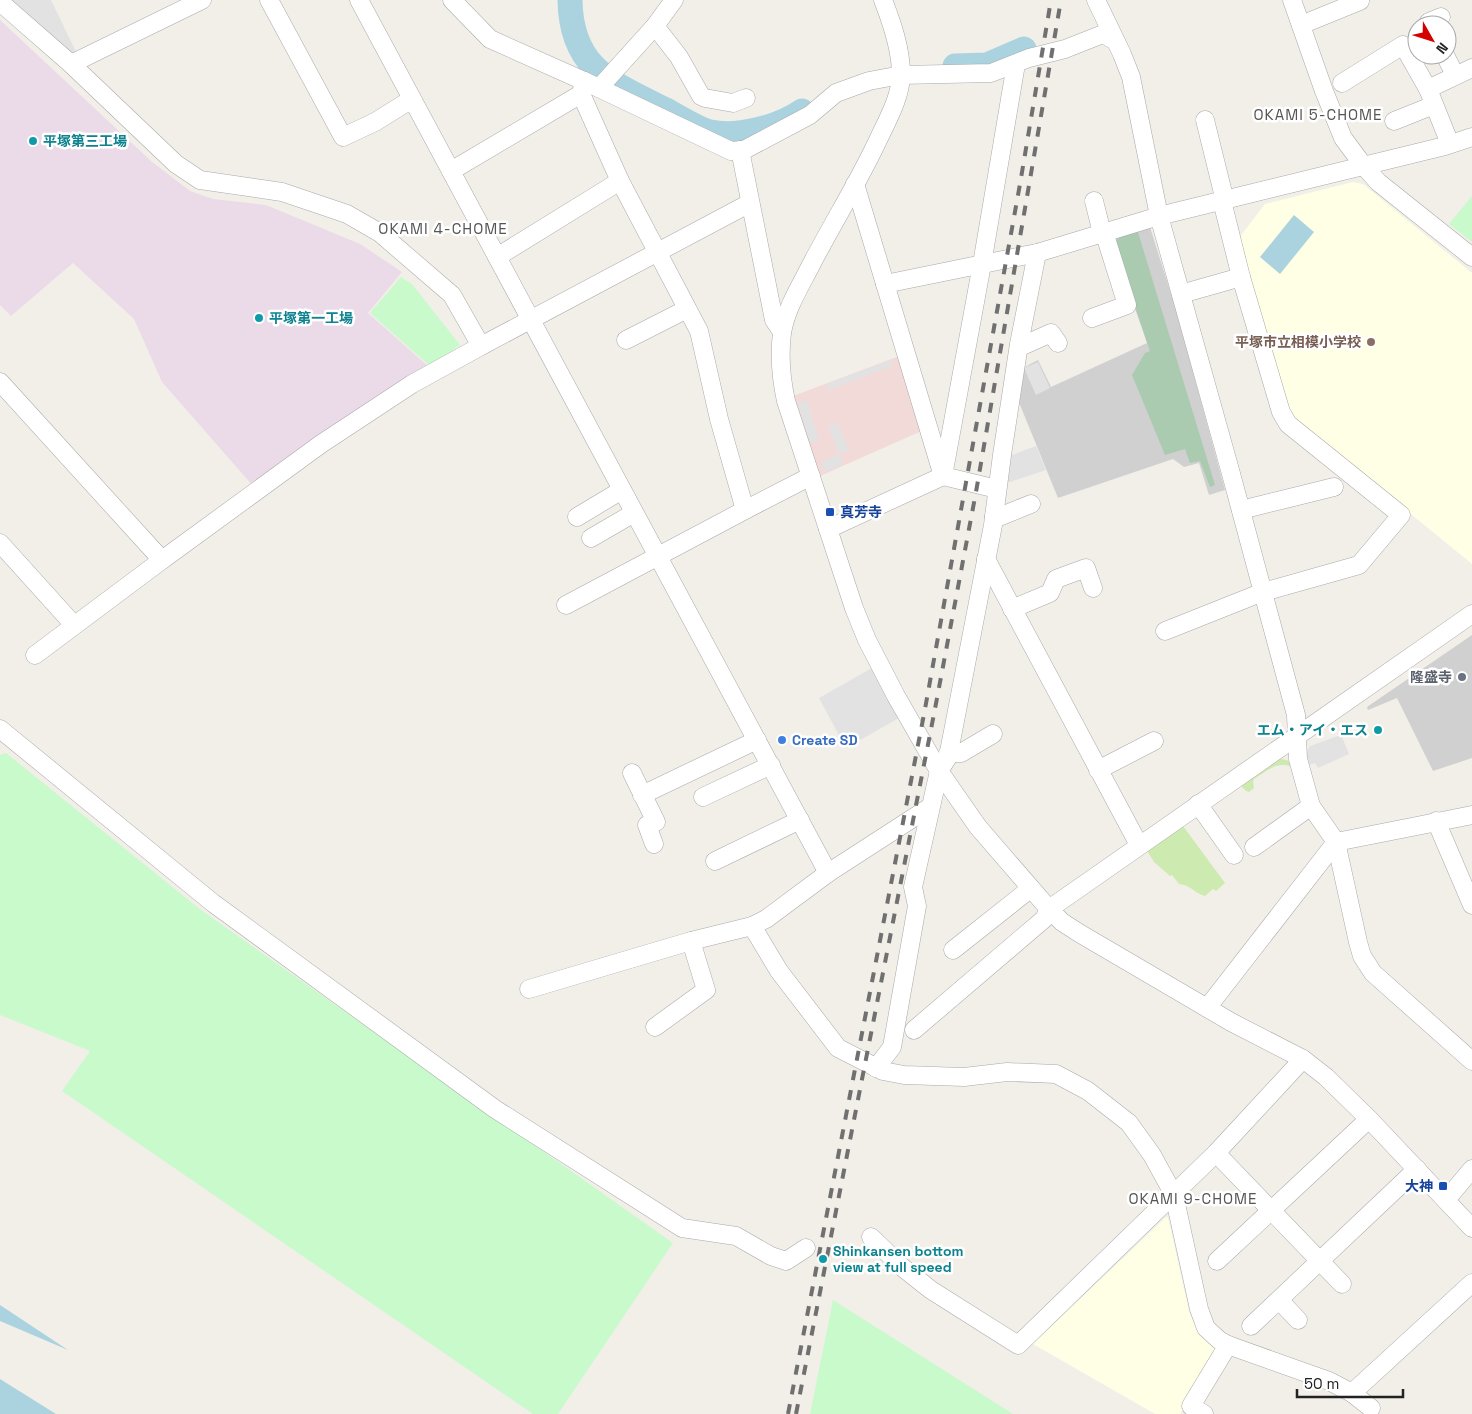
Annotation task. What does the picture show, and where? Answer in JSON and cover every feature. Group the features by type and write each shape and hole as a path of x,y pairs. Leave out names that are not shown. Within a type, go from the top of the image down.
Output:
{"street":[{"path":"71,64 202,0"},
{"path":"269,0 342,137 374,122 412,99"},
{"path":"358,0 828,873"},
{"path":"452,0 490,39 588,88 730,150 740,150 753,146 810,115 836,93 869,81 901,75 991,73 1103,34 1114,40"},
{"path":"451,171 588,88 655,26 674,0"},
{"path":"883,0 892,20 899,56 901,75 897,95 887,122 786,316 780,350 781,376 786,401 854,608 867,640 916,733 939,771 978,827 1030,889 1062,922 1207,1008 1303,1059 1326,1077 1369,1119 1472,1228"},
{"path":"1096,0 1122,54 1130,77 1159,216 1296,715 1298,760 1311,806 1336,842 1358,942 1367,965 1382,982 1472,1061"},
{"path":"1292,0 1341,134 1363,165 1378,182 1472,257"},
{"path":"1301,25 1360,1"},
{"path":"0,2 71,64 176,164 200,180 282,192 347,214 380,232 452,295 481,346"},
{"path":"655,26 679,57 684,74 702,96 739,105"},
{"path":"1342,83 1403,46 1419,72 1431,97 1450,144"},
{"path":"943,476 1016,64"},
{"path":"1450,65 1455,76"},
{"path":"1394,121 1431,97 1455,76 1472,68"},
{"path":"588,88 620,182 699,331 719,420 745,510"},
{"path":"1166,631 1263,592 1359,565 1400,515 1288,424 1281,412 1241,277 1224,201 1203,129"},
{"path":"885,284 1037,253 1159,216 1472,137"},
{"path":"740,150 774,320 782,332"},
{"path":"498,257 620,182"},
{"path":"855,184 943,476"},
{"path":"1092,318 1128,305 1094,201"},
{"path":"36,654 321,444 412,384 750,203"},
{"path":"876,1068 892,1047 917,906 913,888 939,771 948,754 994,516 1019,346 1037,253"},
{"path":"1181,294 1241,277"},
{"path":"635,332 687,309"},
{"path":"1019,346 1051,333 1058,343"},
{"path":"0,382 162,560"},
{"path":"566,605 811,476"},
{"path":"828,529 943,476 997,489"},
{"path":"1241,510 1334,487"},
{"path":"577,517 622,490"},
{"path":"994,516 999,517 1031,504"},
{"path":"590,538 634,513"},
{"path":"0,543 74,626"},
{"path":"986,559 1138,845"},
{"path":"1012,609 1050,593 1056,579 1086,568 1093,588"},
{"path":"914,1030 993,969 1044,919 1049,909 1138,845 1472,614"},
{"path":"0,729 213,903 503,1114 682,1228 736,1236 771,1256 786,1261 806,1248"},
{"path":"948,754 960,753 993,734"},
{"path":"642,795 757,740"},
{"path":"1098,770 1154,741"},
{"path":"702,797 771,765"},
{"path":"632,773 656,822 648,826 654,844"},
{"path":"1198,804 1234,855"},
{"path":"1254,847 1311,806"},
{"path":"528,990 691,941 752,926 766,920 828,873 930,807"},
{"path":"1207,1008 1336,842 1472,815"},
{"path":"726,860 800,820"},
{"path":"1436,822 1472,906"},
{"path":"953,950 1030,889"},
{"path":"752,926 779,971 838,1048 876,1068 904,1075 964,1077 1007,1072 1056,1074 1088,1091 1129,1123 1152,1155 1174,1195 1198,1310 1206,1328 1219,1340 1228,1345 1329,1381 1352,1393 1371,1408"},
{"path":"667,1024 709,997 691,941"},
{"path":"871,1237 902,1267 931,1290 1018,1345 1216,1153 1303,1059"},
{"path":"1217,1261 1369,1119"},
{"path":"1216,1153 1342,1284"},
{"path":"1251,1326 1417,1169"},
{"path":"1446,1200 1472,1169"},
{"path":"1352,1393 1472,1283"},
{"path":"1278,1300 1298,1320"},
{"path":"1204,1414 1191,1406 1228,1345"}],"shaded area":[{"path":"10,0 51,0 77,54 69,54"},
{"path":"0,20 151,161 190,191 213,199 266,205 360,244 402,272 368,313 428,366 253,486 162,382 134,319 73,263 11,316 0,305"},
{"name":"平塚市立相模小学校","path":"1353,182 1363,184 1472,273 1472,564 1296,420 1290,410 1239,238 1265,204"},
{"path":"1149,224 1176,310 1225,490 1209,495 1199,463 1184,467 1173,459 1058,498 1018,400 1023,368 1038,360 1051,387 1147,343 1111,240"},
{"path":"1137,229 1215,485 1210,487 1200,461 1190,463 1185,449 1165,455 1132,375 1145,353 1150,351 1114,244 1123,232"},
{"path":"902,355 926,429 818,477 793,396"},
{"path":"894,359 890,367 825,391 829,383"},
{"path":"1038,362 1050,388 1036,395 1024,368"},
{"path":"807,400 819,440 810,443 797,403"},
{"path":"837,423 849,450 839,454 828,426"},
{"path":"1036,446 1046,470 1004,484 1007,457"},
{"path":"839,454 843,464 825,472 821,462"},
{"path":"1472,635 1472,758 1433,771 1397,698 1368,710 1367,707"},
{"path":"872,668 899,718 846,748 819,698"},
{"path":"1341,735 1349,754 1318,768 1315,763 1309,765 1305,754 1310,746"},
{"path":"1168,1217 1189,1311 1205,1339 1219,1350 1180,1414 1155,1414 1033,1344"}],"green space":[{"path":"1472,196 1472,242 1449,224"},
{"path":"401,277 412,284 460,345 430,366 370,313"},
{"path":"6,753 201,910 673,1243 558,1414 533,1414 62,1091 90,1051 0,1015 0,755"},
{"path":"1276,760 1287,760 1293,767 1282,765 1268,770 1254,779 1254,788 1249,792 1240,785"},
{"path":"1183,826 1225,883 1216,891 1213,889 1205,896 1187,886 1179,884 1172,875 1170,876 1154,862 1146,849"},
{"path":"833,1300 1013,1414 810,1414"}],"water":[{"path":"1294,215 1314,232 1280,274 1260,257"},
{"path":"0,1305 68,1350 0,1321"},
{"path":"0,1379 56,1414 0,1414"}],"waterway":[{"path":"570,0 572,23 578,42 587,58 598,71 628,91 700,128 710,132 733,134 758,130 782,122 802,111"},
{"path":"955,66 987,65 1024,49"}],"railway":[{"path":"788,1414 925,709 1020,184 1051,0"},
{"path":"796,1414 976,492 1061,0"}],"place":[{"name":"平塚第三工場","path":"33,141"},
{"name":"平塚第一工場","path":"259,318"},
{"name":"平塚市立相模小学校","path":"1371,342"},
{"name":"真芳寺","path":"830,512"},
{"name":"隆盛寺","path":"1462,677"},
{"name":"エム・アイ・エス","path":"1378,730"},
{"name":"Create SD","path":"782,740"},
{"name":"大神","path":"1443,1186"},
{"name":"Shinkansen bottom view at full speed","path":"823,1259"}],"district":[{"name":"OKAMI 5-CHOME","path":"1318,114"},
{"name":"OKAMI 4-CHOME","path":"443,228"},
{"name":"OKAMI 9-CHOME","path":"1193,1198"}]}
